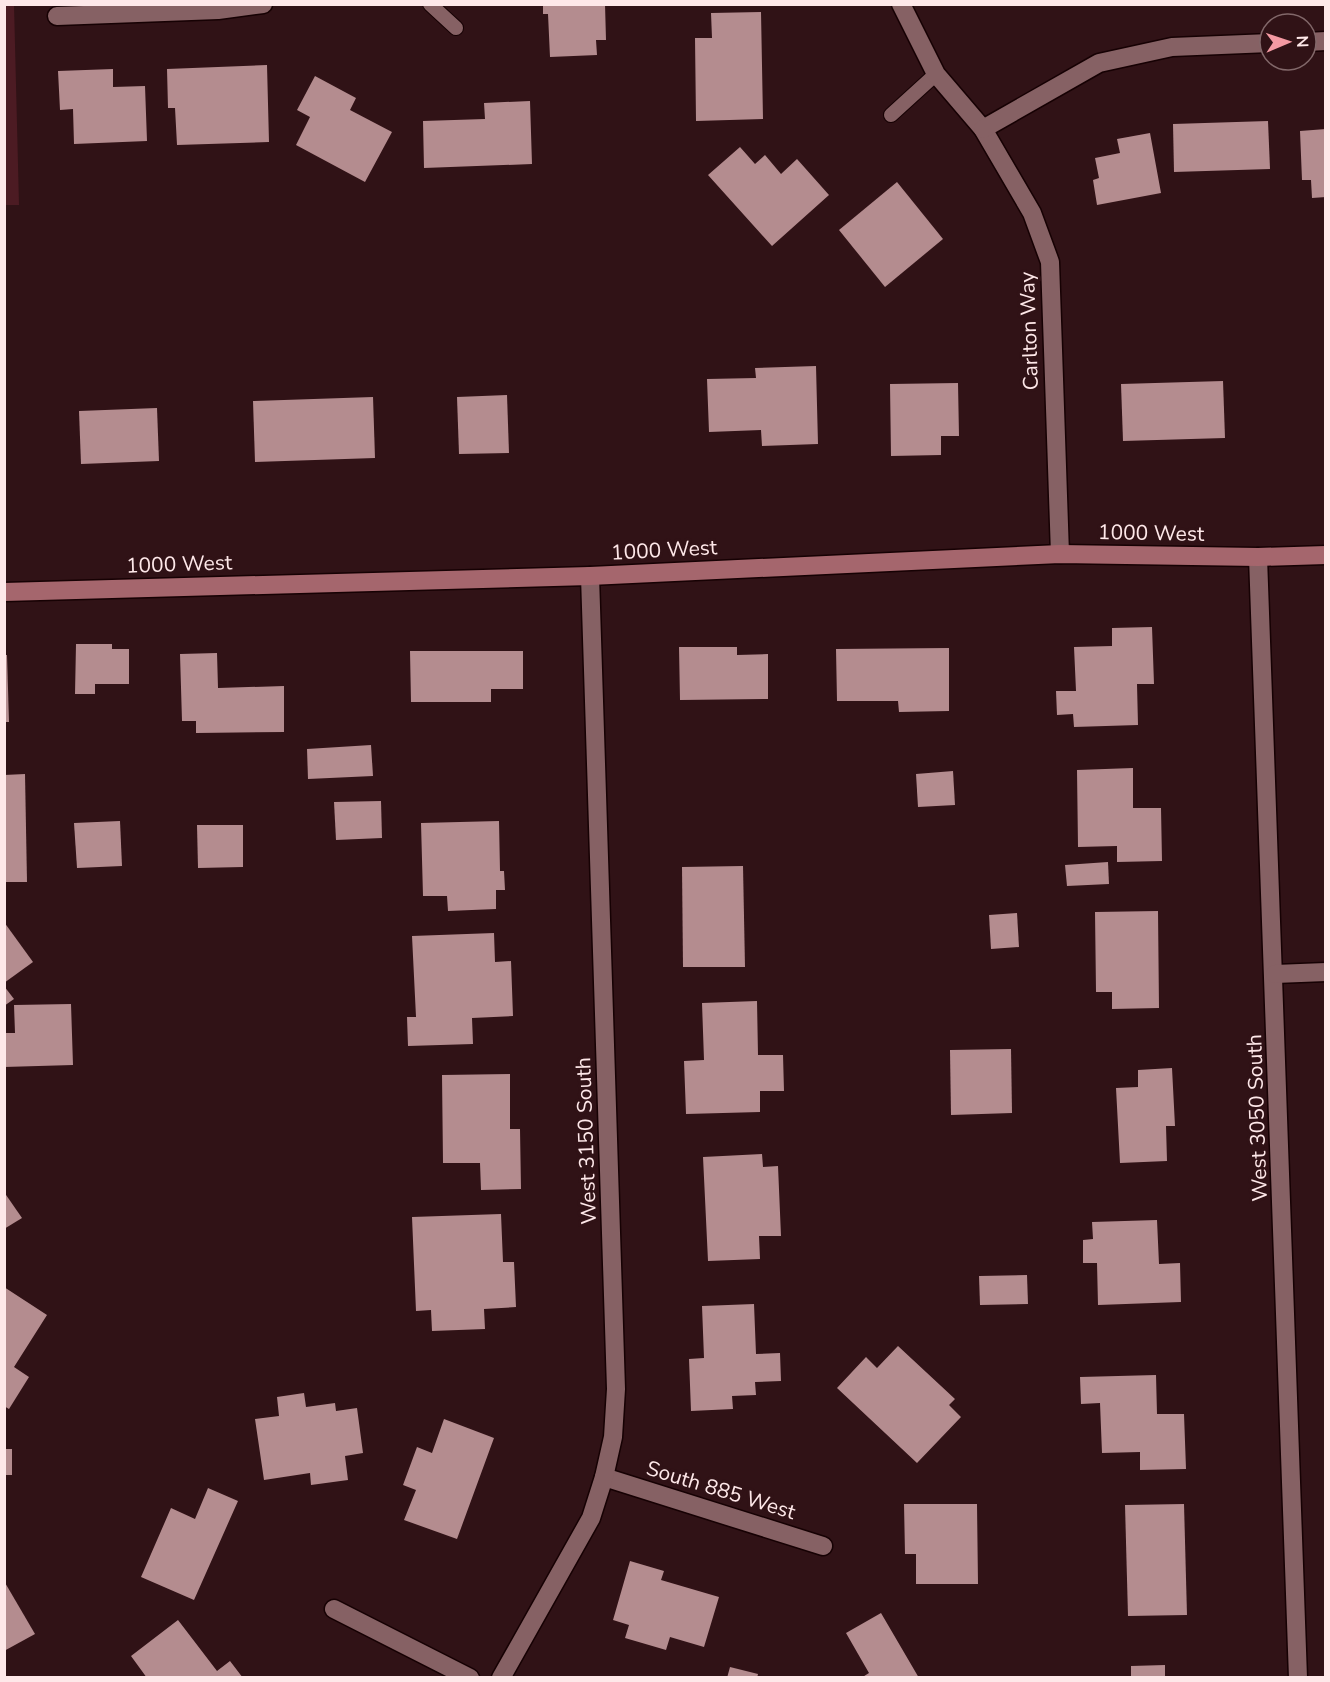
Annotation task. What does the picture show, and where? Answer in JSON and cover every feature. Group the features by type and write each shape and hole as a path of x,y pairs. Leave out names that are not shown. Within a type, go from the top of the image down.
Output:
{"main road":[{"name":"1000 West","path":"4,592 590,576 1060,554 1258,557 1326,555"}],"street":[{"path":"57,16 218,10 263,4"},
{"name":"Carlton Way","path":"901,4 936,74 983,129 1032,213 1050,262 1060,554"},
{"path":"983,129 1099,63 1172,47 1258,43"},
{"name":"West 3050 South","path":"1258,557 1275,974 1298,1677"},
{"name":"West 3150 South","path":"501,1677 591,1518 614,1437 616,1389 590,576"},
{"path":"1275,974 1326,972"},
{"name":"South 885 West","path":"604,1477 823,1546"},
{"path":"334,1609 470,1677"}],"lane":[{"path":"430,4 456,28"},
{"path":"891,116 936,74"}],"shaded area":[{"path":"4,5 14,5 19,205 5,205"}],"building":[{"path":"543,4 605,4 606,40 596,40 597,55 550,57 548,14 543,14"},
{"path":"761,12 763,119 696,121 695,38 712,38 711,13"},
{"path":"267,65 269,142 177,145 175,108 168,108 167,69"},
{"path":"113,69 113,87 145,86 147,141 74,144 73,109 60,110 58,71"},
{"path":"315,76 356,98 350,110 392,132 365,182 296,145 310,117 297,110"},
{"path":"530,101 532,164 424,168 423,121 485,119 484,103"},
{"path":"1268,121 1270,169 1174,172 1173,124"},
{"path":"1326,129 1326,197 1312,198 1311,180 1302,180 1300,131"},
{"path":"1150,133 1161,193 1097,205 1093,180 1099,178 1095,158 1120,153 1117,139"},
{"path":"740,147 755,164 765,155 781,174 797,159 829,195 772,246 708,175"},
{"path":"897,182 943,239 885,287 839,230"},
{"path":"816,366 818,444 762,446 761,430 709,432 707,379 756,378 755,368"},
{"path":"1223,381 1225,438 1123,441 1121,384"},
{"path":"958,383 959,436 941,436 941,455 891,456 890,384"},
{"path":"507,395 509,453 459,454 457,397"},
{"path":"373,397 375,458 255,462 253,401"},
{"path":"157,408 159,461 81,464 79,411"},
{"path":"1152,627 1154,684 1137,684 1138,725 1074,727 1073,714 1057,715 1056,691 1076,691 1074,647 1112,646 1112,628"},
{"path":"76,644 112,644 112,649 129,649 129,684 95,684 95,694 75,694"},
{"path":"679,647 737,647 737,655 768,654 768,699 680,700"},
{"path":"949,648 949,711 899,712 898,701 837,701 836,649"},
{"path":"410,651 523,651 523,689 491,689 491,702 411,702"},
{"path":"217,653 218,688 284,686 284,732 196,733 196,721 182,721 180,654"},
{"path":"4,655 7,655 9,722 4,722"},
{"path":"371,745 373,776 308,779 307,749"},
{"path":"1133,768 1133,808 1161,808 1162,861 1117,862 1117,846 1078,847 1077,770"},
{"path":"953,771 955,805 918,807 916,774"},
{"path":"25,774 27,882 4,882 4,775"},
{"path":"381,801 382,838 336,840 334,802"},
{"path":"120,821 122,866 77,868 74,823"},
{"path":"499,821 500,871 504,871 505,890 496,890 496,909 448,911 447,896 423,896 421,823"},
{"path":"197,825 243,825 243,867 198,868"},
{"path":"1108,862 1109,884 1067,886 1065,865"},
{"path":"743,866 745,967 683,967 682,867"},
{"path":"1158,911 1159,1008 1112,1009 1112,992 1096,992 1095,912"},
{"path":"1017,913 1019,947 991,949 989,915"},
{"path":"4,922 33,962 4,983"},
{"path":"494,933 495,962 511,961 513,1016 472,1018 473,1044 408,1046 407,1017 416,1017 412,936"},
{"path":"4,986 14,999 4,1006"},
{"path":"757,1001 758,1055 783,1055 784,1091 760,1091 760,1112 686,1114 684,1061 704,1060 702,1003"},
{"path":"71,1004 73,1065 4,1067 4,1033 15,1033 14,1005"},
{"path":"1011,1049 1012,1113 951,1115 950,1050"},
{"path":"1172,1068 1175,1126 1166,1126 1167,1161 1120,1163 1116,1088 1138,1087 1138,1070"},
{"path":"510,1074 510,1129 520,1129 521,1189 481,1190 480,1163 443,1163 442,1075"},
{"path":"762,1154 763,1167 778,1166 781,1236 759,1236 760,1259 708,1261 703,1157"},
{"path":"4,1192 22,1218 4,1229"},
{"path":"501,1214 503,1262 514,1262 516,1307 484,1309 485,1329 432,1331 431,1310 416,1311 412,1217"},
{"path":"1157,1220 1159,1264 1180,1263 1181,1302 1098,1305 1097,1263 1083,1263 1083,1240 1093,1239 1092,1222"},
{"path":"1027,1275 1028,1304 980,1305 979,1276"},
{"path":"4,1287 47,1315 14,1367 29,1377 9,1409 4,1406"},
{"path":"754,1304 756,1354 780,1353 781,1381 755,1382 756,1395 732,1396 733,1409 691,1411 689,1359 704,1358 702,1306"},
{"path":"898,1346 955,1399 949,1405 961,1417 917,1463 837,1388 866,1357 877,1368"},
{"path":"1156,1375 1157,1414 1184,1414 1186,1469 1140,1470 1140,1452 1102,1453 1100,1403 1081,1404 1080,1377"},
{"path":"304,1393 306,1407 335,1403 336,1411 357,1408 363,1453 345,1456 348,1480 311,1485 310,1473 264,1480 255,1419 279,1416 277,1397"},
{"path":"444,1419 494,1438 457,1539 404,1520 416,1490 403,1485 417,1447 432,1453"},
{"path":"4,1449 12,1449 12,1475 4,1475"},
{"path":"208,1488 238,1501 194,1600 141,1577 171,1508 195,1519"},
{"path":"904,1504 977,1504 978,1584 916,1584 916,1554 905,1554"},
{"path":"1184,1504 1187,1615 1128,1616 1125,1505"},
{"path":"630,1561 664,1571 661,1580 719,1597 704,1647 670,1637 666,1650 625,1638 629,1625 613,1620"},
{"path":"4,1581 35,1634 4,1651"},
{"path":"881,1613 919,1678 861,1678 869,1673 846,1633"},
{"path":"178,1620 217,1671 230,1661 243,1678 147,1678 131,1656"},
{"path":"1165,1665 1165,1678 1131,1678 1131,1666"},
{"path":"730,1667 758,1674 757,1678 727,1678"}]}
